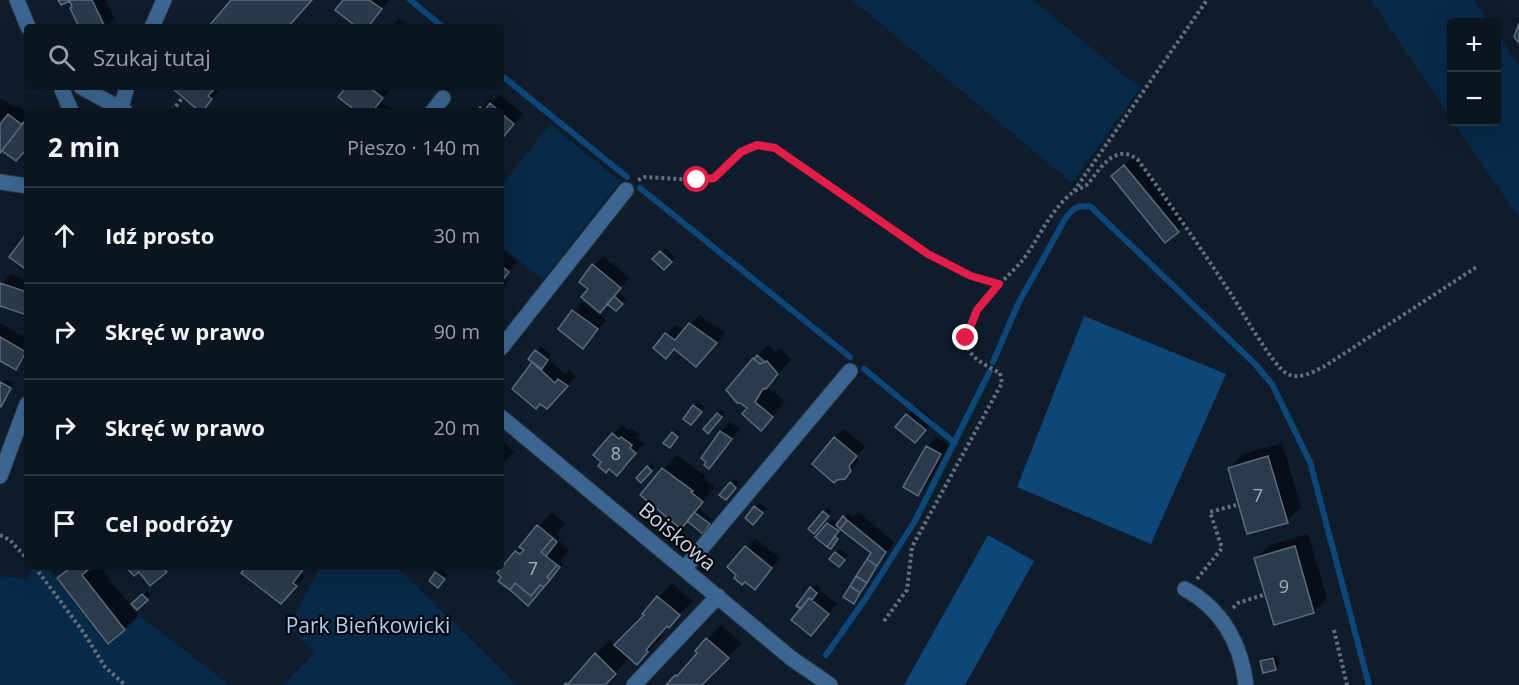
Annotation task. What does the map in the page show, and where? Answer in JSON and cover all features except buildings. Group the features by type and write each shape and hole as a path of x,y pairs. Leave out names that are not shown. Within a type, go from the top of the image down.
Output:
{"street":[{"path":"16,0 27,24"},
{"path":"153,24 164,0"},
{"path":"62,90 70,108"},
{"path":"86,90 118,108"},
{"path":"122,108 126,90"},
{"path":"435,108 443,98"},
{"path":"0,182 24,186"},
{"path":"504,344 626,190"},
{"path":"685,568 850,371"},
{"path":"0,476 24,413"},
{"name":"Boiskowa","path":"504,419 791,658 830,685"},
{"path":"1190,586 1231,632 1239,649 1246,685"},
{"path":"634,685 718,596"}],"path":[{"path":"884,621 907,590 912,547 1002,383 1000,373 974,357 968,350 966,338 977,310 1021,262 1058,208 1074,191 1207,0"},
{"path":"174,108 183,97"},
{"path":"626,190 638,179 645,177 697,180 714,178 741,152 757,145 775,148 928,254 971,276 999,284"},
{"path":"1074,191 1085,187 1102,166 1117,155 1132,155 1138,160 1287,375 1306,375 1324,366 1478,266"},
{"path":"1190,586 1222,548 1210,512 1236,505"},
{"path":"0,535 10,540 24,556"},
{"path":"37,570 84,633 105,667 125,685"},
{"path":"1222,620 1238,603 1263,595"},
{"path":"1334,630 1347,685"}],"green space":[{"path":"852,0 1033,0 1140,88 1072,183"},
{"path":"1371,0 1474,0 1486,18 1447,18 1447,113"},
{"path":"1501,39 1519,66 1519,218 1456,126 1501,126"},
{"path":"550,124 620,181 543,280 504,248 504,182"},
{"path":"32,570 50,570 107,646 140,616 230,685 0,685 0,576 25,579"},
{"name":"Park Bieńkowicki","path":"318,570 400,570 517,685 283,685 315,653 289,627"}],"shaded area":[{"path":"1084,316 1226,374 1151,544 1017,487"},
{"path":"988,535 1034,561 965,685 904,685"}],"waterway":[{"path":"410,0 439,24"},
{"path":"504,77 627,177"},
{"path":"640,188 850,357"},
{"path":"993,362 1018,304 1064,221 1074,209 1081,206 1091,207 1255,364 1272,384 1310,462 1369,685"},
{"path":"864,369 955,443"},
{"path":"826,655 915,521 990,371"}],"route":[{"path":"697,180 714,178 741,152 757,145 775,148 928,254 971,276 999,284 977,310 966,338"}]}
